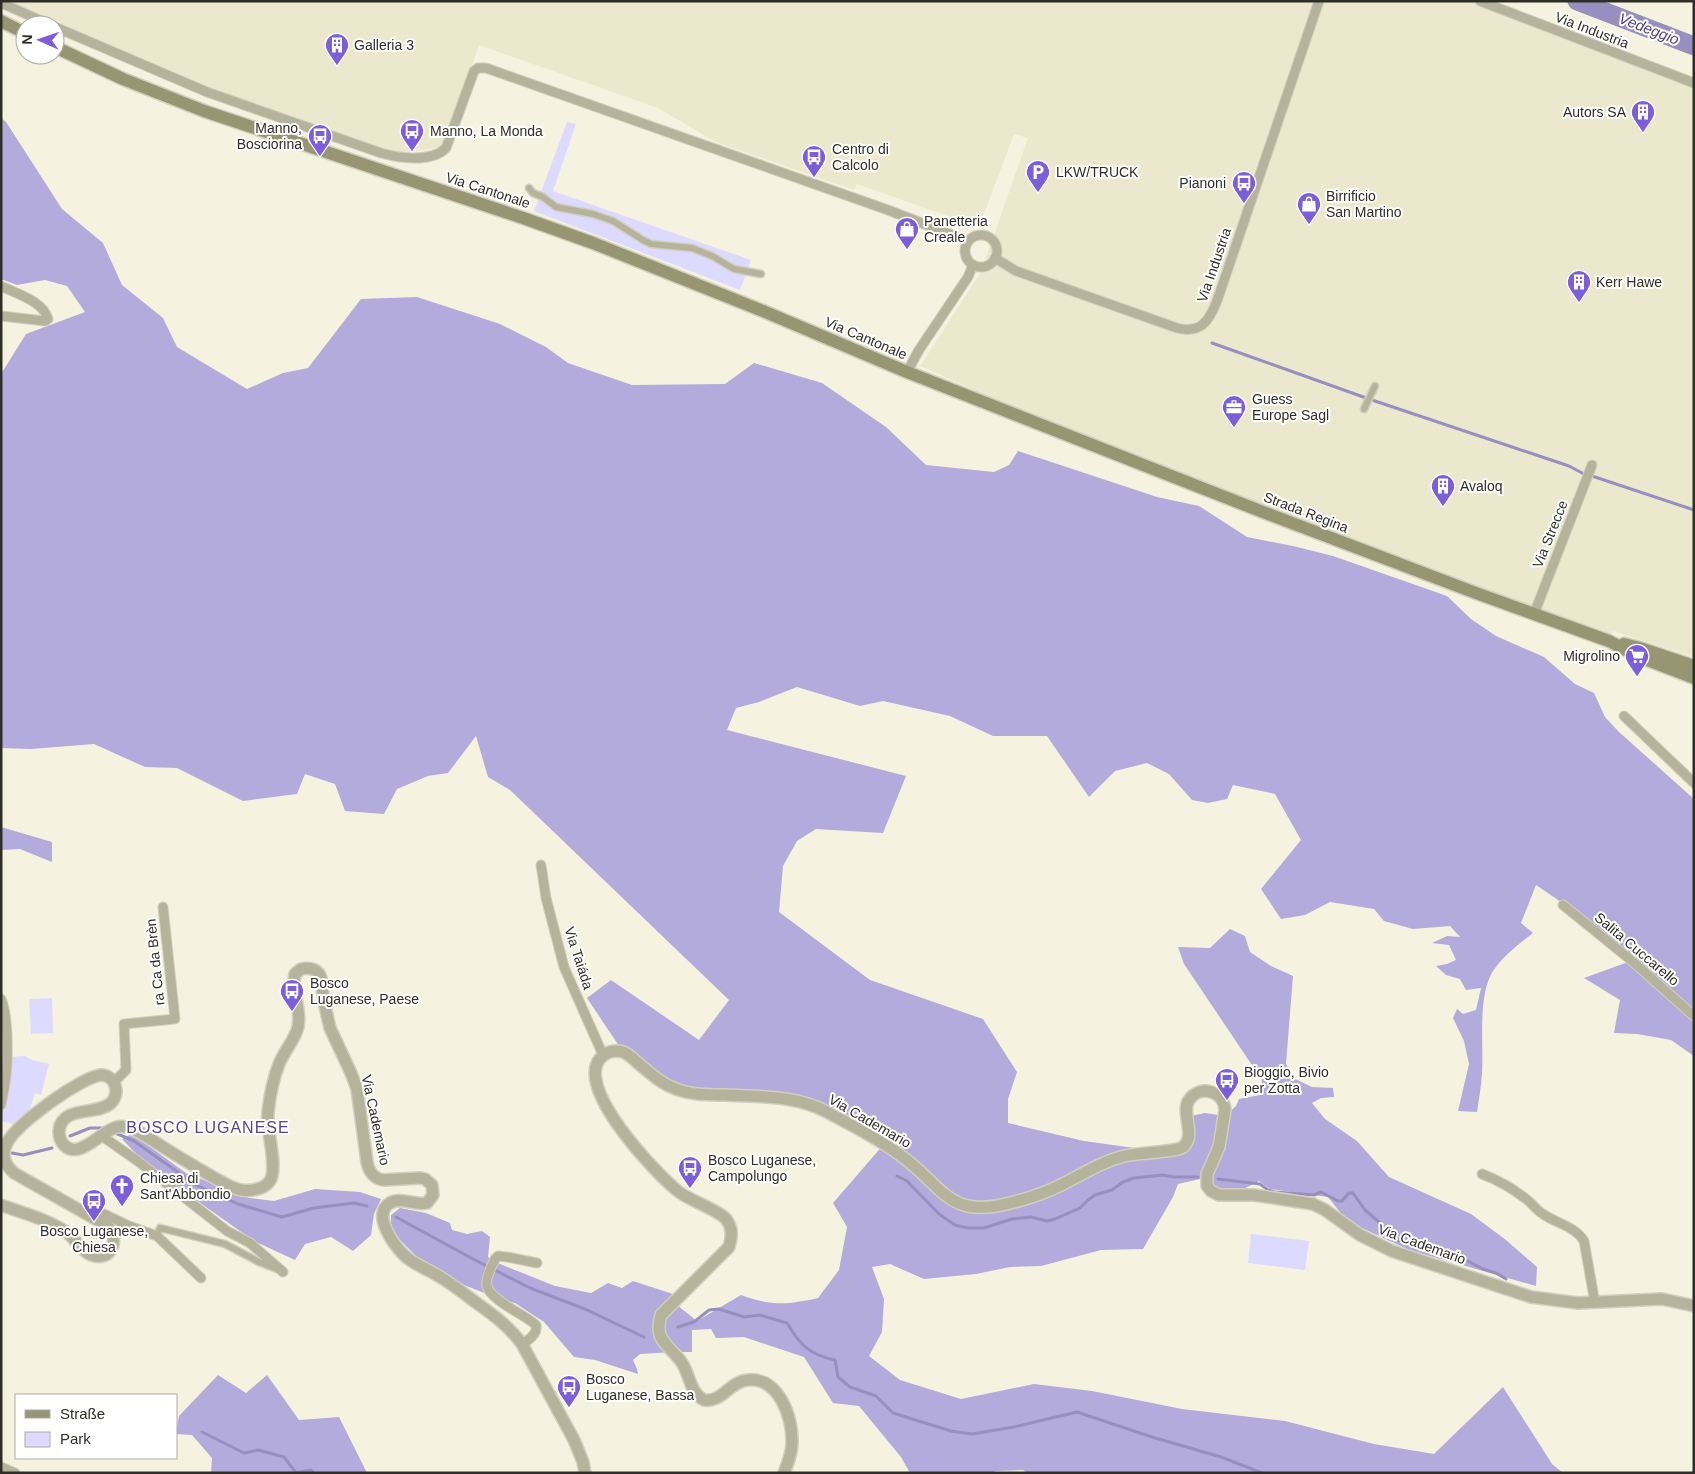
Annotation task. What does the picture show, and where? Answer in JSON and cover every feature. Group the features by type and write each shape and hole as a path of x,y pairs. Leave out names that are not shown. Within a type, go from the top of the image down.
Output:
{"main road":[{"path":"1,21 15,28"},
{"name":"Via Cantonale","path":"65,52 123,79 204,111 593,242 772,314 907,372"},
{"name":"Strada Regina","path":"907,372 1263,512 1609,641 1637,656 1694,679"},
{"path":"1609,641 1640,648 1694,666"}],"street":[{"name":"Via Industria","path":"995,258 1016,271 1177,328 1192,330 1202,325 1211,315 1217,301 1319,1"},
{"name":"Via Industria","path":"1480,1 1694,83"},
{"path":"1,3 28,15"},
{"path":"65,31 207,92 381,153 402,158 436,154 446,148 474,71 478,68 486,68 888,210 968,241"},
{"path":"529,188 533,193 556,207 593,214 613,221 651,244 692,248 712,256 734,269 761,274"},
{"path":"977,235 988,236 995,243 995,258 992,262 983,266 973,265 965,251 968,241 977,235"},
{"path":"907,372 919,350 968,277 973,265"},
{"path":"1,286 40,306 48,319 44,321 1,316"},
{"path":"1365,407 1373,389"},
{"name":"Via Strecce","path":"1534,614 1592,465"},
{"path":"1624,716 1694,783"},
{"name":"Via Taiáda","path":"541,865 546,898 564,967 603,1055"},
{"name":"Salita Cuccarello","path":"1563,905 1632,961 1694,1016"},
{"name":"ra Ca da Brèn","path":"114,1082 126,1070 124,1024 175,1019 163,907"},
{"name":"Via Cademario","path":"114,1082 116,1091 111,1103 102,1108 66,1117 60,1123 60,1140 63,1144 70,1149 85,1146 119,1127 133,1130 231,1187 248,1190 256,1189 269,1183 272,1176 268,1114 270,1097 279,1064 293,1040 299,1017 294,978 295,974 301,969 314,969 321,978 324,1002 332,1034 357,1089 367,1162 371,1173 377,1179 420,1178 425,1179 432,1185 433,1195 427,1203 418,1204 399,1200 387,1204 382,1216 387,1232 397,1248 408,1258 441,1277 501,1321 522,1344 574,1440 583,1462 585,1473"},
{"path":"1,999 5,1014 8,1071 1,1105"},
{"name":"Via Cademario","path":"603,1055 614,1051 626,1053 657,1079 679,1090 712,1095 796,1100 825,1111 899,1154 952,1201 978,1208 998,1206 1043,1193 1060,1186 1092,1167 1111,1160 1182,1147 1186,1144 1188,1137 1186,1109 1188,1101 1200,1092 1209,1091 1221,1098 1225,1104 1219,1147 1206,1178 1206,1186 1219,1195 1254,1195 1313,1204 1369,1240 1408,1257 1531,1297 1564,1302 1595,1303 1662,1300 1694,1306"},
{"path":"603,1055 596,1064 595,1076 603,1098 616,1123 661,1177 681,1193 725,1217 730,1226 732,1236 729,1247 661,1315 658,1326 660,1335 665,1344 684,1364 695,1394 704,1400 715,1400 736,1383 749,1380 761,1382 775,1392 782,1402 792,1433 790,1456 784,1473"},
{"path":"1,1205 60,1228 87,1253 93,1256 103,1256 110,1250 113,1245 113,1233 106,1225 14,1173 6,1163 3,1147 17,1131 43,1108 68,1091 97,1076 109,1077 114,1082"},
{"path":"106,1133 139,1162 227,1231 250,1243 283,1272"},
{"path":"1482,1174 1508,1186 1541,1213 1572,1229 1581,1236 1584,1242 1595,1303"},
{"path":"92,1216 104,1214 157,1236 201,1278"},
{"path":"157,1236 160,1228 225,1244 283,1272"},
{"path":"522,1344 533,1336 537,1329 536,1325 501,1302 489,1289 486,1282 494,1261 498,1256 537,1263"},
{"path":"1,1467 15,1473"}],"shaded area":[{"path":"10,1 1490,1 1694,77 1694,657 1613,631 1609,641 1148,467 920,366 981,272 1028,138 1014,134 979,227 857,184 854,190 716,142 658,108 479,45 443,144 436,148 404,153 390,150 227,95 65,26 65,15 41,15"},
{"path":"1,118 6,122 62,209 103,243 122,285 163,318 177,347 247,389 283,373 308,368 361,299 417,297 500,324 546,347 568,363 632,385 725,384 754,363 822,383 886,427 926,465 994,472 1009,465 1018,451 1157,497 1199,506 1247,537 1333,556 1447,596 1471,619 1496,636 1544,657 1575,684 1594,693 1605,717 1619,732 1694,799 1694,1056 1671,1040 1637,1034 1614,1033 1620,1000 1584,978 1631,961 1577,913 1536,885 1521,923 1533,933 1502,960 1493,971 1488,982 1483,1007 1482,1074 1477,1112 1458,1111 1469,1064 1464,1041 1453,1018 1457,1009 1463,1014 1476,1010 1481,988 1466,990 1460,979 1446,975 1436,966 1456,960 1449,945 1432,943 1447,936 1460,937 1450,926 1413,929 1384,921 1374,909 1330,902 1305,915 1281,919 1261,889 1301,840 1275,794 1233,785 1227,799 1208,803 1192,800 1169,774 1147,763 1115,771 1089,797 1047,736 993,736 950,716 883,701 860,706 797,687 759,702 736,708 727,730 906,776 883,833 816,829 797,841 783,866 779,912 870,980 983,1019 1017,1072 1008,1099 1008,1123 1084,1141 1156,1151 1182,1147 1186,1117 1205,1113 1225,1116 1236,1106 1239,1099 1260,1095 1262,1080 1184,964 1178,947 1210,948 1230,929 1245,936 1250,952 1271,966 1293,976 1286,1064 1295,1079 1312,1087 1333,1088 1334,1097 1321,1098 1312,1103 1325,1119 1357,1141 1389,1177 1471,1214 1506,1240 1537,1267 1536,1286 1409,1250 1347,1221 1328,1197 1270,1189 1259,1181 1232,1195 1219,1195 1205,1178 1178,1184 1173,1197 1143,1249 1101,1250 1041,1266 1010,1267 976,1274 924,1279 890,1264 872,1267 884,1299 882,1332 869,1356 900,1380 961,1399 1034,1384 1092,1391 1182,1409 1285,1421 1374,1444 1434,1454 1503,1387 1552,1464 1563,1473 1027,1473 1023,1470 995,1471 994,1473 910,1473 901,1457 859,1406 833,1403 804,1357 744,1337 716,1338 711,1329 692,1330 692,1352 640,1354 633,1360 638,1374 595,1360 574,1357 544,1322 515,1303 502,1300 459,1283 417,1257 399,1239 391,1226 391,1215 400,1208 426,1213 450,1223 452,1230 467,1234 482,1231 490,1237 488,1257 500,1264 555,1286 591,1293 608,1283 622,1288 633,1281 679,1296 673,1302 697,1321 741,1295 770,1303 797,1302 818,1298 839,1270 847,1227 833,1203 884,1144 811,1105 688,1092 623,1052 587,998 611,980 699,1040 729,1000 510,790 488,777 476,736 448,773 428,776 397,789 384,814 345,811 335,784 305,774 297,794 243,801 177,768 145,767 94,744 31,749 1,748 1,374 26,334 85,312 67,286 45,280 17,285 1,279"},
{"path":"1,827 52,842 52,862 20,849 1,850"},
{"path":"132,1134 186,1173 249,1198 274,1201 315,1189 360,1192 381,1199 374,1214 371,1235 353,1251 331,1237 305,1244 295,1260 254,1241 158,1173 122,1139"},
{"path":"218,1375 246,1393 267,1375 299,1420 339,1417 367,1473 211,1473 212,1458 192,1435 178,1434 179,1416"}],"green space":[{"path":"567,122 576,124 553,191 751,260 740,290 534,211"},
{"path":"52,998 53,1033 31,1034 29,999"},
{"path":"25,1056 32,1060 49,1064 41,1095 35,1093 29,1112 16,1125 1,1121 1,1105 8,1057"},
{"path":"1251,1234 1309,1241 1305,1270 1248,1263"}],"waterway":[{"name":"Vedeggio","path":"1577,1 1694,46"},
{"path":"1212,343 1369,399 1569,466 1584,474"},
{"path":"1592,476 1694,510"},
{"path":"70,1136 90,1128 105,1128"},
{"path":"113,1132 134,1141 196,1185 238,1204 282,1217 314,1208 354,1203 367,1206"},
{"path":"12,1153 23,1155 52,1148"},
{"path":"897,1176 907,1181 939,1214 955,1225 968,1228 984,1228 1012,1219 1031,1217 1047,1221 1055,1219 1080,1208 1095,1195 1112,1190 1123,1182 1134,1178 1163,1175 1198,1177"},
{"path":"1218,1179 1260,1184 1268,1190 1275,1192 1314,1195 1321,1192 1338,1201 1342,1201 1349,1193 1353,1193 1365,1210 1380,1223 1388,1236 1405,1243 1419,1244 1428,1251 1437,1250 1460,1257 1506,1279"},
{"path":"396,1217 530,1288 585,1309 644,1337"},
{"path":"678,1327 694,1322 709,1310 719,1309 744,1317 760,1315 787,1323 806,1348 826,1358 835,1360 838,1377 850,1387 876,1396 893,1413 951,1431 972,1434 1014,1427 1077,1412 1221,1457 1262,1473"},
{"path":"202,1432 244,1453 258,1450 284,1457 296,1473 311,1470 313,1473"}],"place":[{"name":"Galleria 3","path":"337,66"},
{"name":"Autors SA","path":"1643,133"},
{"name":"Manno, La Monda","path":"412,152"},
{"name":"Manno, Bosciorina","path":"320,157"},
{"name":"Centro di Calcolo","path":"814,178"},
{"name":"LKW/TRUCK","path":"1038,193"},
{"name":"Pianoni","path":"1244,204"},
{"name":"Birrificio San Martino","path":"1309,225"},
{"name":"Panetteria Creale","path":"907,250"},
{"name":"Kerr Hawe","path":"1579,303"},
{"name":"Guess Europe Sagl","path":"1234,428"},
{"name":"Avaloq","path":"1443,507"},
{"name":"Migrolino","path":"1637,677"},
{"name":"Bosco Luganese, Paese","path":"292,1012"},
{"name":"Bioggio, Bivio per Zotta","path":"1227,1101"},
{"name":"Bosco Luganese, Campolungo","path":"690,1189"},
{"name":"Chiesa di Sant'Abbondio","path":"122,1207"},
{"name":"Bosco Luganese, Chiesa","path":"94,1222"},
{"name":"Bosco Luganese, Bassa","path":"569,1408"}],"district":[{"name":"BOSCO LUGANESE","path":"208,1127"}]}
